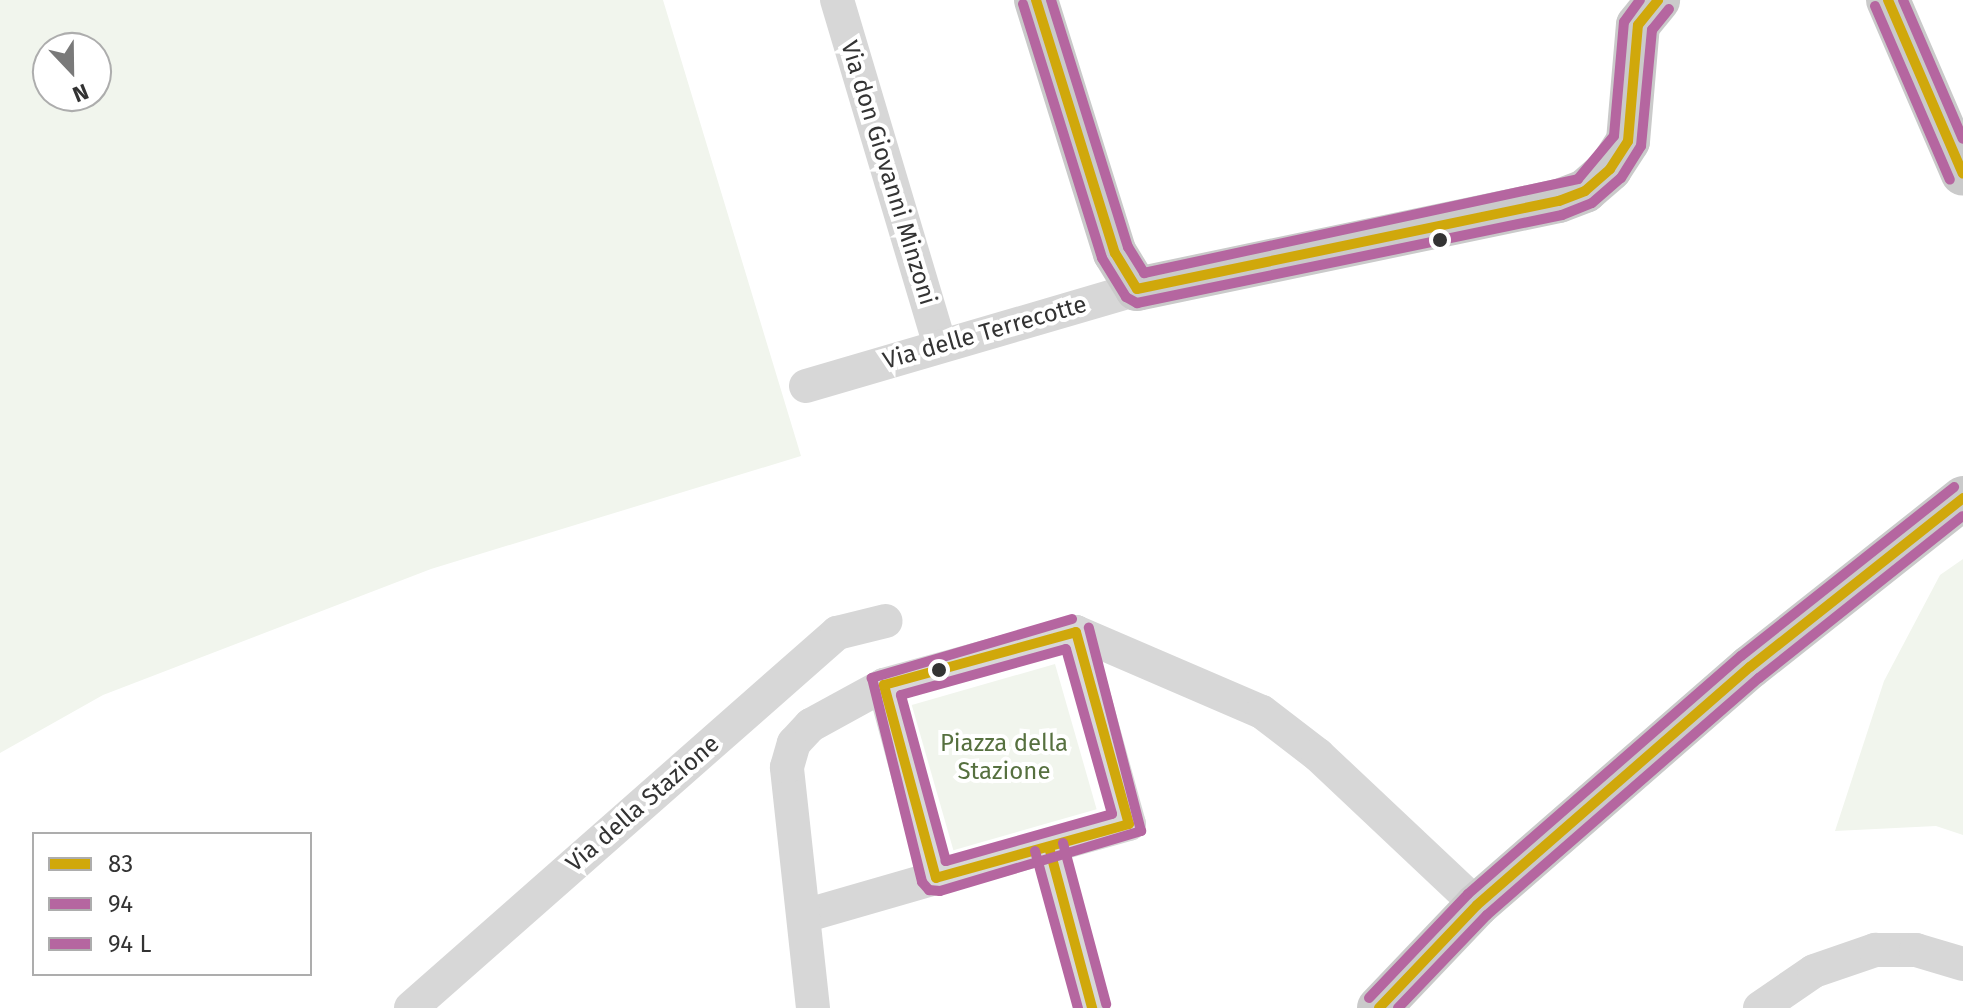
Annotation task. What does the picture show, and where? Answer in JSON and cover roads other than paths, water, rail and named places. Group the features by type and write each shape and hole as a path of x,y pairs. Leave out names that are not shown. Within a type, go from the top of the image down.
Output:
{"main road":[{"path":"1036,0 1115,253 1137,289"},
{"path":"1886,2 1962,171"},
{"name":"Via delle Terrecotte","path":"1137,289 1559,201 1585,191 1610,169 1628,141 1633,110 1634,45 1638,25 1650,3"},
{"path":"1379,1008 1477,905 1750,667 1963,498"}],"street":[{"name":"Via don Giovanni Minzoni","path":"837,0 940,346"},
{"name":"Via delle Terrecotte","path":"806,386 1137,289"},
{"name":"Via della Stazione","path":"411,1008 837,633 886,621"},
{"path":"813,1008 787,767 794,743 811,725 884,685 1076,632 1262,712 1318,755 1477,905"},
{"path":"804,916 1129,824 1076,632"},
{"path":"884,685 936,878"},
{"path":"1049,847 1092,1008"},
{"path":"1760,1008 1814,971 1875,950 1916,950 1963,964"}],"park label":[{"name":"Piazza della Stazione","path":"1004,758"}]}
